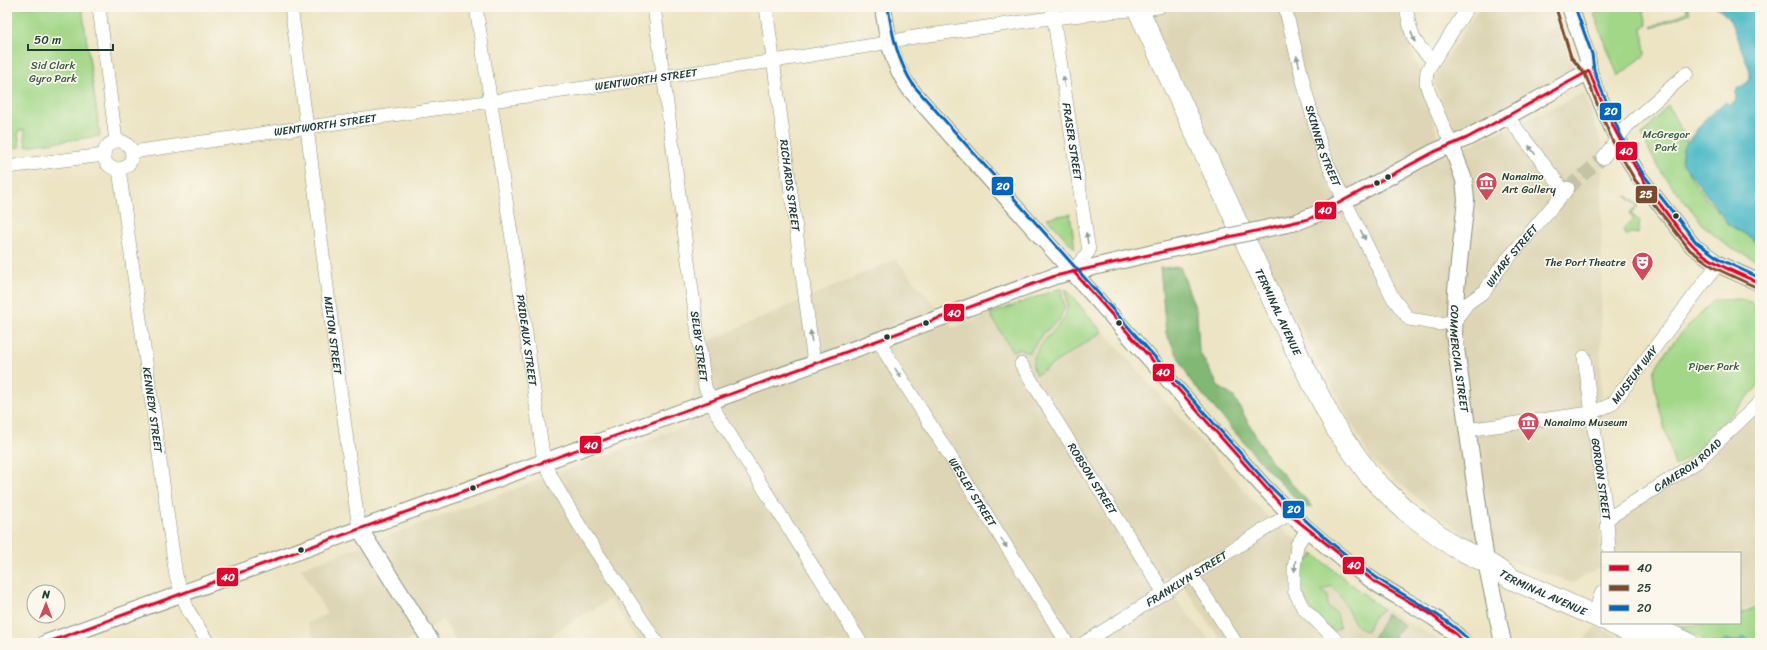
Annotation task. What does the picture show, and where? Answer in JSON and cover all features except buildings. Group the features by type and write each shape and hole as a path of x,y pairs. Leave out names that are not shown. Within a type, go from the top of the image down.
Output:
{"highway":[{"name":"TERMINAL AVENUE","path":"1136,8 1302,364 1337,430 1371,477 1401,507 1438,536 1465,552 1486,562 1508,564 1601,605"},
{"path":"1613,624 1654,643"},
{"path":"1645,624 1688,643"}],"street":[{"path":"99,7 116,141"},
{"name":"MILTON STREET","path":"291,7 307,126 329,314 359,528 432,643"},
{"name":"PRIDEAUX STREET","path":"476,7 489,101 519,284 544,462 588,537 657,643"},
{"name":"SELBY STREET","path":"654,7 704,382 710,401 757,480 861,643"},
{"name":"RICHARDS STREET","path":"766,7 814,363"},
{"path":"883,7 889,42 898,69 910,89 1073,271 1232,453 1289,514 1307,530 1376,583 1429,613 1464,643"},
{"name":"WENTWORTH STREET","path":"132,152 774,61 1053,12 1159,7"},
{"name":"SKINNER STREET","path":"1285,7 1322,150 1393,298 1409,319 1440,324 1454,321"},
{"path":"1406,7 1412,39 1422,52 1433,60 1468,7"},
{"path":"1561,7 1576,55 1589,71"},
{"path":"1570,7 1587,56 1589,71 1617,138 1639,176 1658,203 1693,246 1718,264 1760,284"},
{"name":"FRASER STREET","path":"1053,12 1089,250 1073,271"},
{"name":"COMMERCIAL STREET","path":"1433,60 1427,71 1426,79 1428,90 1451,144 1464,180 1466,200 1454,334 1466,430 1486,562 1503,642"},
{"path":"46,643 1055,276 1298,222 1315,216 1507,116 1589,71"},
{"path":"1603,158 1617,138 1632,121 1686,73"},
{"name":"WHARF STREET","path":"1454,321 1468,304 1485,291 1500,268 1567,190 1507,116"},
{"path":"116,141 124,142 128,145 132,152 130,162 127,166 119,169 109,166 104,155 107,145 116,141"},
{"path":"7,167 104,155"},
{"name":"KENNEDY STREET","path":"119,169 176,576 181,594 188,610 208,643"},
{"name":"MUSEUM WAY","path":"1466,430 1591,413 1612,404 1718,264"},
{"name":"WESLEY STREET","path":"880,339 886,354 1067,643"},
{"name":"GORDON STREET","path":"1584,357 1607,519 1610,552"},
{"name":"ROBSON STREET","path":"1021,364 1164,593"},
{"name":"CAMERON ROAD","path":"1607,519 1697,462 1760,402"},
{"name":"FRANKLYN STREET","path":"1087,642 1289,514"},
{"path":"1307,530 1297,545 1294,569 1294,590 1303,608 1339,643"},
{"path":"1192,575 1236,643"}],"shaded area":[{"path":"1188,7 1396,7 1421,76 1443,157 1584,93 1602,146 1600,567 1573,583 1481,550 1372,461 1256,244 1146,9"},
{"path":"1480,7 1556,7 1572,51 1574,62 1570,69 1564,74 1457,132 1453,129 1436,88 1434,77"},
{"path":"896,259 953,328 1061,288 1066,289 1266,515 1362,595 1445,643 1213,643 1220,639 1174,572 1161,581 1210,641 1207,643 639,643 610,599 552,634 558,643 457,643 443,620 404,643 317,643 307,623 327,614 301,568 688,425 700,345"},
{"path":"1760,406 1760,602 1741,611 1741,552 1607,552 1604,525"},
{"path":"1596,626 1632,643 1581,643"}],"green space":[{"name":"Sid Clark Gyro Park","path":"7,7 82,7 100,136 26,146 24,130 18,131 20,147 7,149 7,41 12,41"},
{"path":"1611,7 1643,7 1647,25 1642,28 1645,55 1618,76 1594,14"},
{"path":"1686,7 1688,7 1690,13 1652,28 1651,27 1687,12"},
{"name":"McGregor Park","path":"1668,105 1689,145 1685,161 1686,167 1691,176 1708,201 1716,209 1760,245 1760,262 1730,248 1705,227 1662,173 1652,156 1642,135"},
{"path":"1626,196 1639,205 1631,214 1640,221 1638,234 1631,233 1626,236 1623,230 1634,218 1629,214 1637,206"},
{"path":"1070,214 1075,249 1047,218"},
{"path":"1180,267 1197,313 1199,351 1219,387 1234,397 1268,458 1313,507 1304,507 1264,466 1190,380 1166,333 1160,268"},
{"path":"1061,288 1064,308 1059,320 1043,333 1029,353 1020,349 1012,351 990,314"},
{"path":"1066,289 1102,332 1036,375 1033,367 1037,351 1065,317 1067,307"},
{"name":"Piper Park","path":"1742,299 1760,305 1760,384 1696,452 1675,466 1655,390 1654,373 1658,364 1671,345 1714,300"},
{"path":"1302,551 1305,560 1311,559 1313,554 1383,609 1374,616 1367,631 1356,625 1341,597 1331,586 1322,590 1328,597 1327,606 1337,614 1340,627 1334,632 1313,613 1299,586"},
{"path":"1760,605 1760,643 1709,643 1678,626 1741,624 1741,614"},
{"path":"1387,614 1404,625 1395,636 1399,643 1357,643 1356,641 1372,640"}],"water":[{"path":"1716,7 1760,7 1760,243 1729,225 1681,161 1683,148 1705,119 1725,102 1730,105 1735,101 1736,92 1750,78 1749,68 1729,18"},
{"path":"1743,637 1748,638 1751,643 1722,643 1725,639 1736,642"}],"tunnel":[{"path":"1568,188 1603,158"}],"transit line":[{"name":"20","path":"888,7 896,48 908,77 914,86 1267,483 1306,521 1348,556 1389,586 1447,621 1468,639"},
{"name":"20","path":"1575,7 1592,54 1594,70 1599,84 1621,136 1643,174 1696,242 1721,260 1760,278"},
{"name":"25","path":"1556,8 1571,57 1585,74 1612,140 1635,180 1690,250 1715,268 1758,288"},
{"name":"40","path":"46,643 1055,276 1309,219 1434,152 1467,138 1589,71 1605,109 1633,164 1683,235 1700,252 1714,261 1760,283"},
{"name":"40","path":"1073,271 1289,514 1376,583 1429,613 1457,635 1464,643"}],"place":[{"name":"Nanaimo Art Gallery","path":"1487,202"},
{"name":"The Port Theatre","path":"1642,282"},
{"name":"Nanaimo Museum","path":"1529,442"}]}
